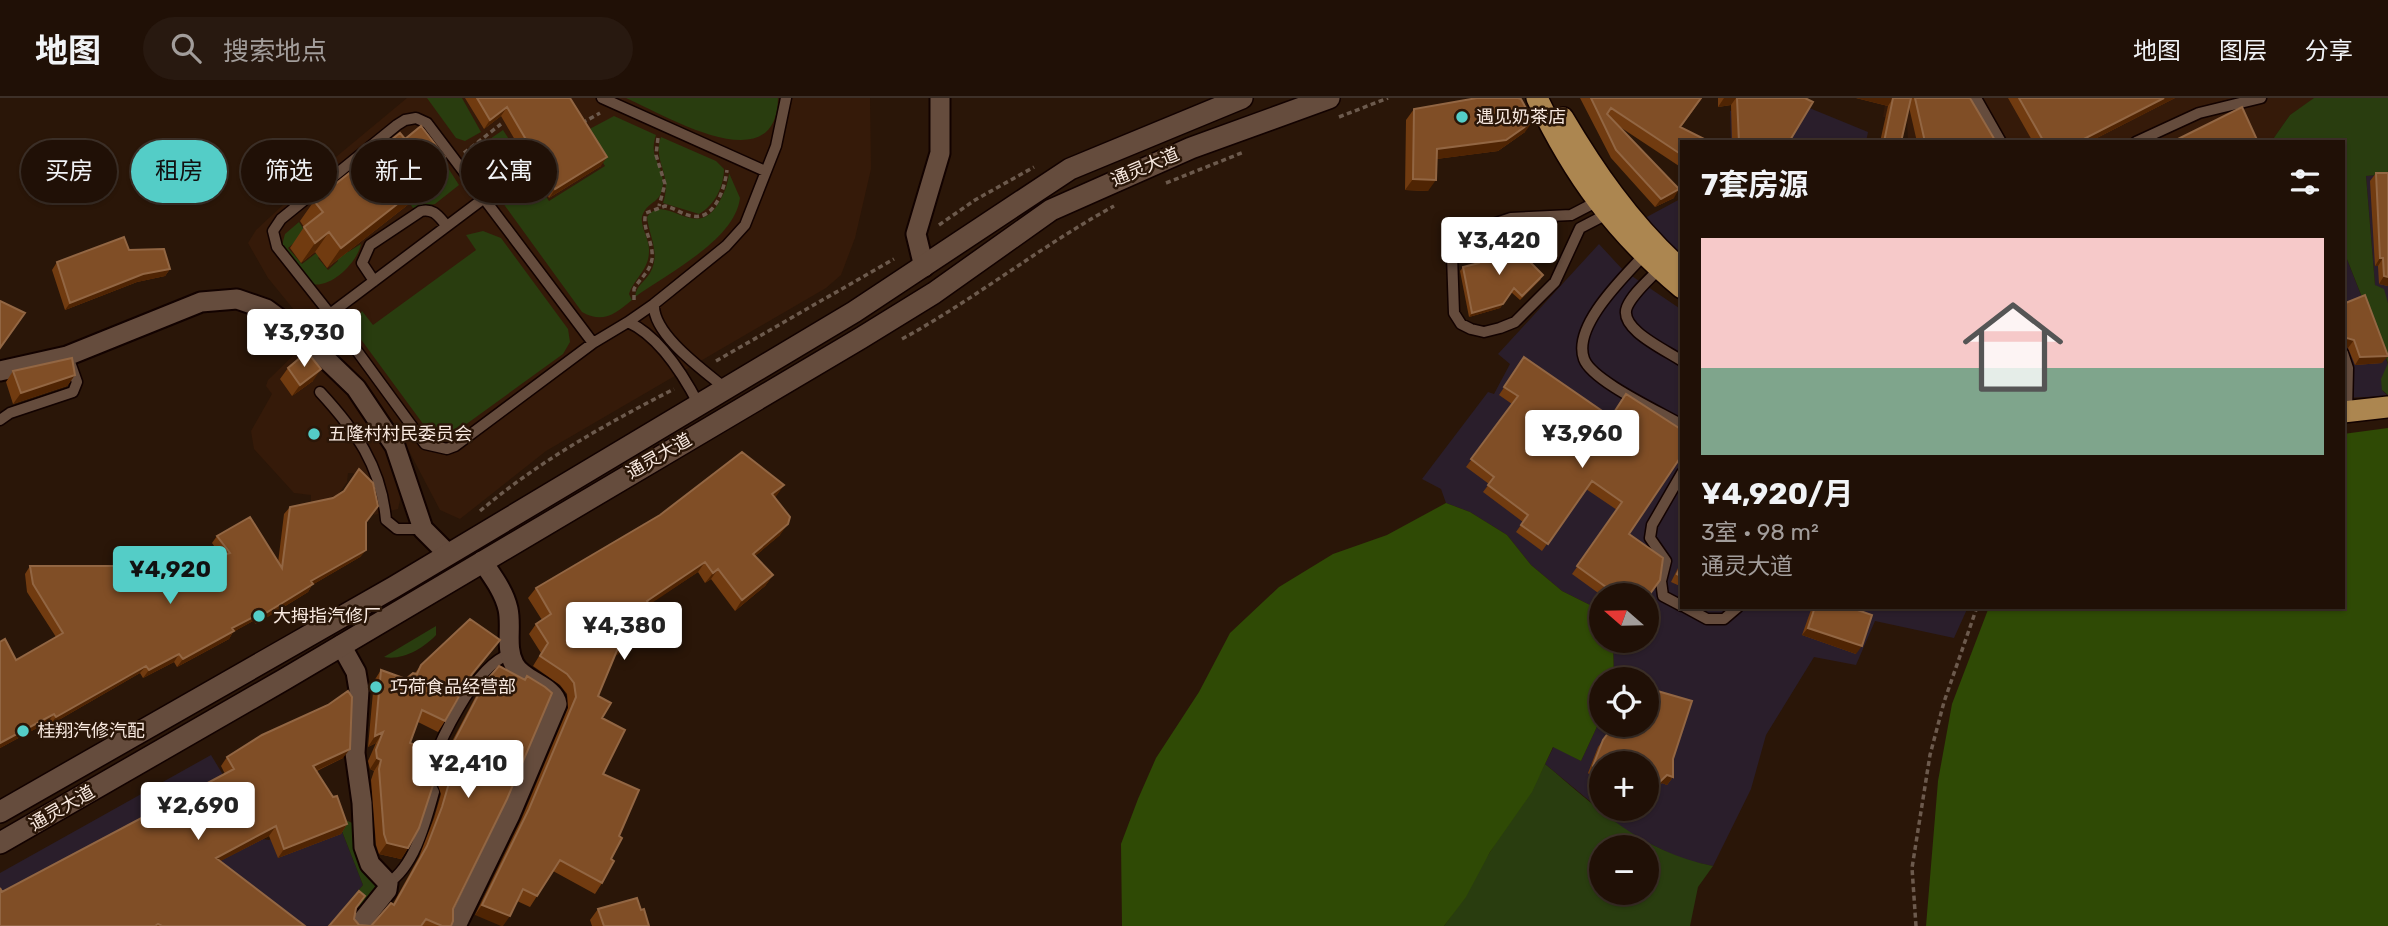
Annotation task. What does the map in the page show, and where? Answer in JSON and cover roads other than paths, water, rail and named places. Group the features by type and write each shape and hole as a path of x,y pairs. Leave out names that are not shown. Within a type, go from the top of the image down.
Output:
{"highway":[{"path":"1537,98 1583,183 1652,262 1680,286"},
{"path":"1552,98 1597,173 1630,218 1680,268"},
{"path":"2345,416 2388,407"},
{"path":"2345,416 2388,419"}],"main road":[{"name":"通灵大道","path":"0,811 394,587 699,405 924,267 1070,169 1242,98"},
{"name":"通灵大道","path":"0,842 341,645 861,338 934,293 1051,210 1191,148 1329,98"}],"street":[{"path":"924,267 917,245 918,220 940,153 940,98"},
{"path":"0,371 66,356 182,308 216,299 237,299 266,309 300,334 356,388 395,446 423,529 447,553"},
{"path":"457,926 495,847 557,704 554,695 520,672 510,654 509,611 500,588 482,561"},
{"path":"341,645 356,671 359,690 355,753 362,803 364,847 375,872 388,883 387,890 358,926"}],"lane":[{"path":"461,166 427,123 416,118 405,120 281,219 273,231 277,247 330,314 425,444 436,449 455,446 593,343 641,313 726,246 745,226 776,146 786,98"},
{"path":"1976,98 2000,140"},
{"path":"2140,140 2199,113 2261,98"},
{"path":"604,99 765,171"},
{"path":"330,314 478,203"},
{"path":"486,203 593,343"},
{"path":"1603,208 1580,228 1555,282 1515,322 1484,332 1461,324 1454,313 1452,255 1490,225 1511,218 1572,215 1603,208"},
{"path":"374,281 362,262 370,246 428,209 435,212 447,226"},
{"path":"1652,262 1628,304 1625,315 1630,327 1680,360"},
{"path":"1652,262 1595,314 1583,336 1584,359 1596,374 1680,424"},
{"path":"653,304 653,317 662,330 703,370 726,388"},
{"path":"628,322 639,327 652,339 687,382 699,405"},
{"path":"0,420 10,413 73,392 77,382 66,356"},
{"path":"2345,358 2348,368 2345,404"},
{"path":"320,392 349,424 368,453 378,477 386,520 397,529 423,529"},
{"path":"1680,476 1652,525 1650,538 1666,561 1661,581 1663,596 1680,604"},
{"path":"1689,609 1707,619 1724,620 1736,609"},
{"path":"388,883 397,878 417,841 434,792 428,782 429,773 451,724 483,673 510,654"}],"place":[{"name":"遇见奶茶店","path":"1462,117"},
{"name":"五隆村村民委员会","path":"314,434"},
{"name":"大拇指汽修厂","path":"259,616"},
{"name":"巧荷食品经营部","path":"376,687"},
{"name":"桂翔汽修汽配","path":"23,731"}]}
